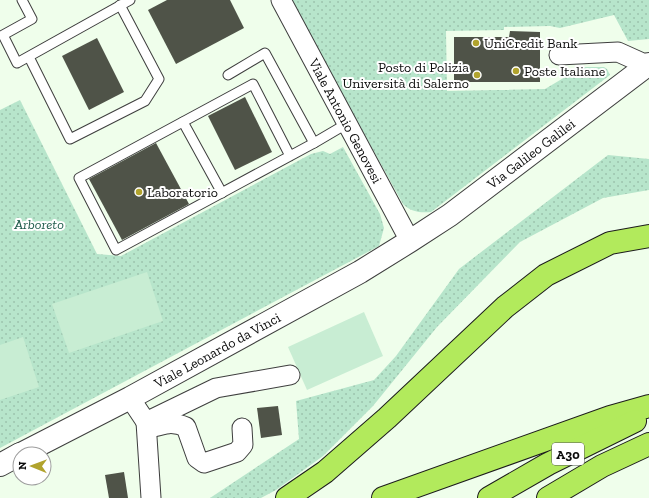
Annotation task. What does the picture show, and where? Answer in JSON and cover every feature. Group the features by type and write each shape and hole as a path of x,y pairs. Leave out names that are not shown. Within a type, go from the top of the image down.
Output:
{"highway":[{"path":"287,498 325,472 387,418 505,307 546,275 610,243 649,236"},
{"path":"383,498 610,417 649,406"},
{"name":"A30","path":"489,498 548,464 649,415"},
{"name":"A30","path":"548,498 602,466 649,444"}],"street":[{"name":"Viale Antonio Genovesi","path":"281,0 410,241"},
{"path":"559,55 618,52 648,64"},
{"name":"Via Galileo Galilei","path":"410,241 450,215 648,64"},
{"name":"Viale Leonardo da Vinci","path":"36,446 130,398 360,272 410,241"},
{"path":"146,426 216,388 290,375"},
{"path":"130,398 146,426 151,498"},
{"path":"146,426 166,423 179,424 186,427 196,458 204,463 237,452 243,445 242,428"},
{"name":"Viale Leonardo da Vinci","path":"0,465 12,458"}],"lane":[{"path":"22,0 32,19 3,35 17,63 130,0"},
{"path":"28,57 70,139 145,101 160,79 120,5"},
{"path":"228,75 265,53 314,143"},
{"path":"290,156 253,84 79,178 116,250 222,193 314,143 348,124"},
{"path":"183,122 222,193"}],"green space":[{"path":"290,0 649,0 649,39 628,41 614,15 560,28 550,26 504,27 504,30 446,31 447,91 545,89 582,67 604,67 610,75 431,212 419,212 409,209 403,204"},
{"name":"Arboreto","path":"20,100 97,254 121,256 311,154 323,151 330,154 343,147 380,214 384,228 379,246 0,448 0,110"},
{"path":"608,155 649,159 649,190 603,198 520,242 437,327 373,406 323,456 276,490 261,498 210,498 299,439 296,401 374,380 396,356 459,269"},
{"path":"147,272 163,321 69,353 52,304"},
{"path":"364,312 383,356 307,390 288,347"},
{"path":"23,337 39,387 0,400 0,345"}],"building":[{"path":"167,0 230,0 244,28 176,64 148,10"},
{"path":"510,31 540,32 540,82 454,82 454,37 509,37"},
{"path":"97,38 124,92 89,110 62,56"},
{"name":"Laboratorio","path":"245,97 272,152 235,170 208,116"},
{"name":"Laboratorio","path":"156,143 189,204 122,240 89,179"},
{"path":"278,406 282,435 261,438 257,408"},
{"path":"124,472 128,498 109,498 105,475"}],"place":[{"name":"UniCredit Bank","path":"476,43"},
{"name":"Poste Italiane","path":"516,71"},
{"name":"Posto di Polizia Università di Salerno","path":"477,75"},
{"name":"Laboratorio","path":"139,192"}]}
